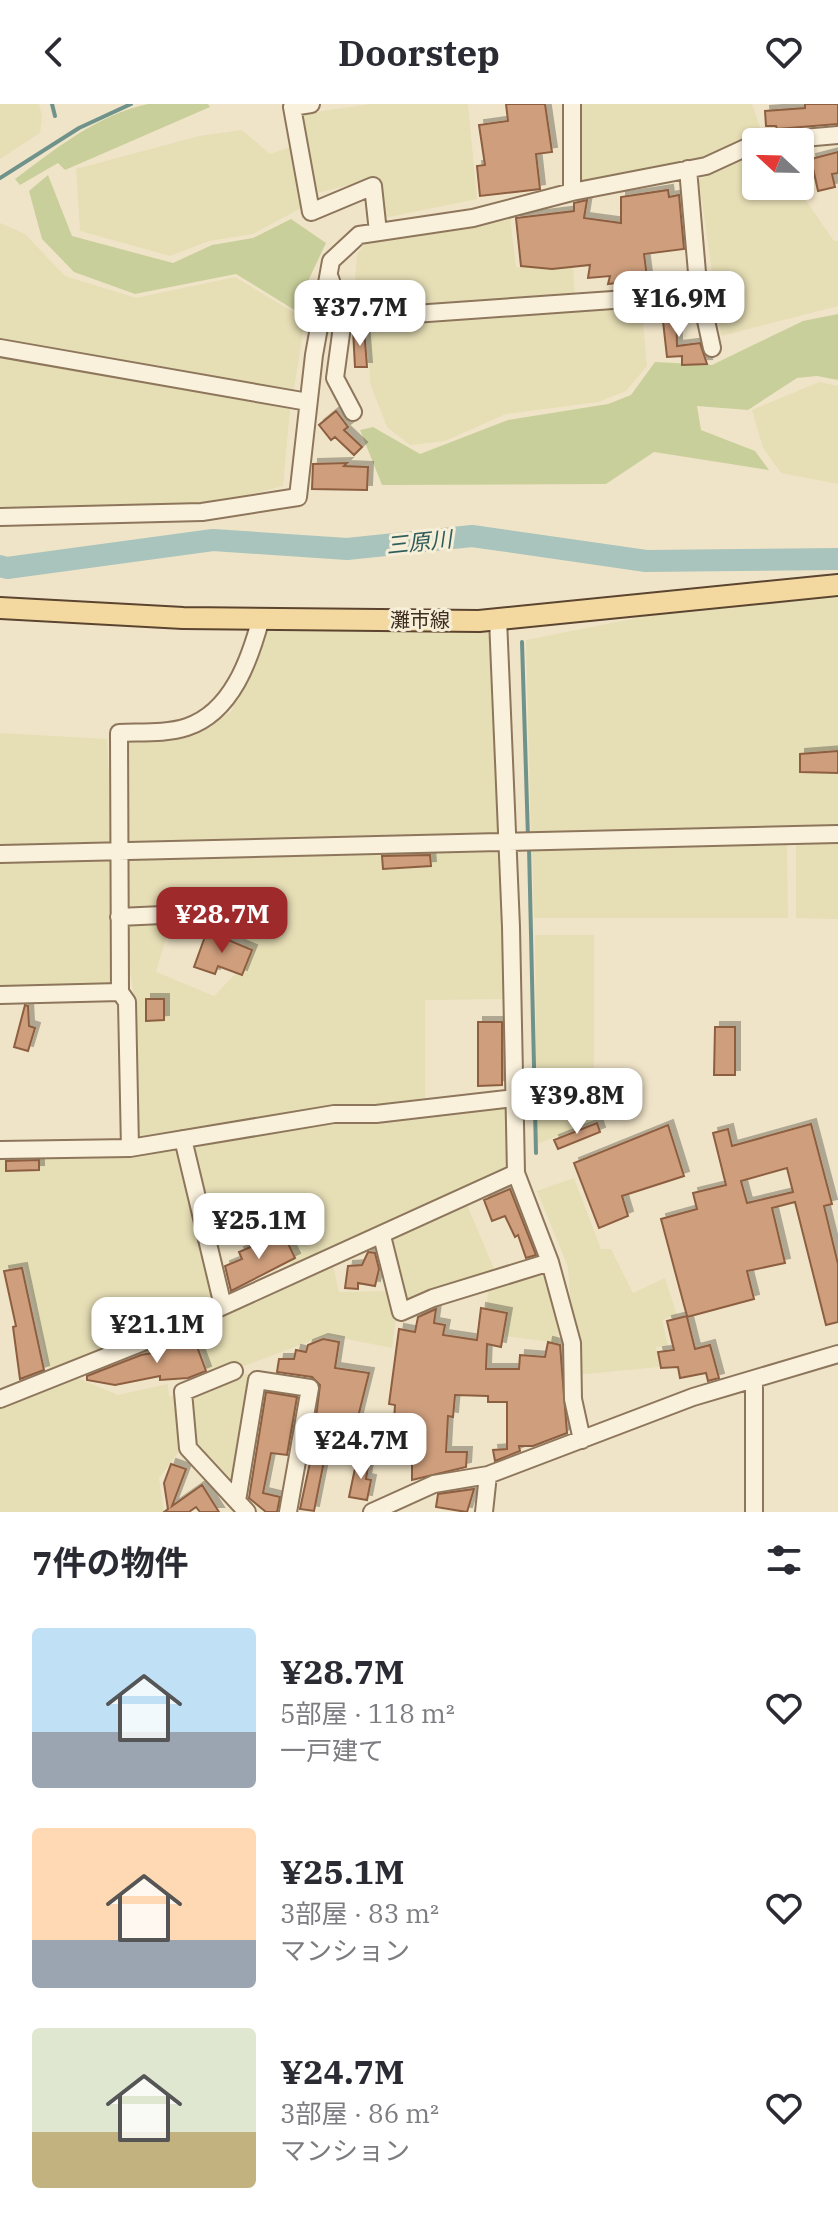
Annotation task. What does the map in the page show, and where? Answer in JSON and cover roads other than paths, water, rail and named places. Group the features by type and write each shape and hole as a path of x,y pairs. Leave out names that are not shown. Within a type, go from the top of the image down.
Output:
{"main road":[{"name":"灘市線","path":"0,608 183,618 498,619 838,585"}],"street":[{"path":"311,104 292,107 311,212 373,186 378,232"},
{"path":"572,104 572,192"},
{"path":"814,137 838,135"},
{"path":"0,517 202,512 298,497 308,402 328,273 331,261 359,235 473,218 572,192 706,166 742,149"},
{"path":"688,169 698,284 712,348"},
{"path":"328,273 343,319 335,378 353,412"},
{"path":"343,319 627,299 698,284"},
{"path":"0,348 308,402"},
{"path":"130,1148 127,1002 120,992 119,733 188,727 216,710 241,676 261,618"},
{"path":"498,619 508,844 516,1173 550,1262 572,1343 573,1399 582,1440"},
{"path":"0,854 838,834"},
{"path":"119,917 184,914 251,927"},
{"path":"0,995 120,992"},
{"path":"0,1150 130,1148 334,1114 376,1114 514,1098"},
{"path":"183,1139 223,1306"},
{"path":"0,1399 223,1306 516,1173"},
{"path":"382,1236 401,1312 433,1298 550,1262"},
{"path":"372,1512 434,1484 488,1475 693,1397 838,1354"},
{"path":"234,1371 183,1392 188,1448 242,1506"},
{"path":"242,1506 257,1380 310,1388 288,1512"},
{"path":"754,1380 754,1512"},
{"path":"484,1512 488,1475"}],"waterway":[{"path":"52,104 55,116"},
{"path":"0,178 79,128 131,104"},
{"name":"三原川","path":"0,566 7,568 213,540 347,549 472,536 646,561 838,559"},
{"path":"522,642 528,838"},
{"path":"529,847 536,1153"}]}
